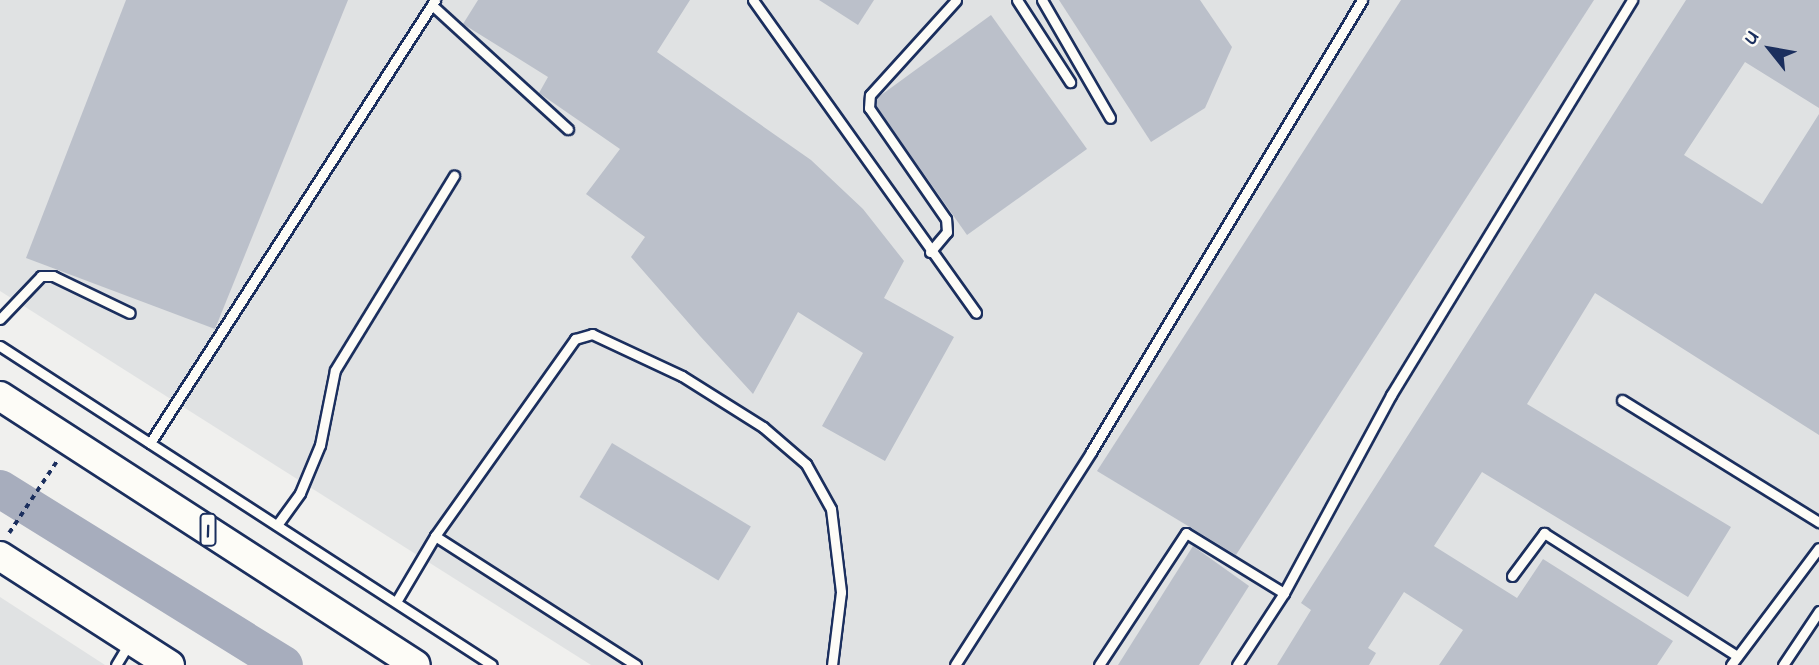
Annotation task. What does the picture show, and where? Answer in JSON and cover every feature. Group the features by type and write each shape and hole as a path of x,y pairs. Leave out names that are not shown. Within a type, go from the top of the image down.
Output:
{"highway":[{"name":"1","path":"0,396 416,665"},
{"path":"4,546 131,640 170,665"}],"lane":[{"path":"752,0 976,313"},
{"path":"930,252 947,232 947,219 869,108 870,95 956,0"},
{"path":"1017,0 1070,82"},
{"path":"1042,0 1110,118"},
{"path":"955,665 1091,452 1362,0"},
{"path":"1237,665 1284,593 1391,396 1632,0"},
{"path":"150,443 433,3 568,129"},
{"path":"277,525 300,493 320,445 335,370 454,176"},
{"path":"0,319 41,276 53,276 130,313"},
{"path":"396,602 435,536 575,339 592,334 613,340 763,427 806,464 832,521 841,592 832,665"},
{"path":"0,346 492,665"},
{"path":"1622,400 1819,522"},
{"path":"1099,665 1186,533 1284,593"},
{"path":"1512,576 1544,533 1737,656"},
{"path":"435,536 636,665"},
{"path":"1731,665 1819,548"},
{"path":"1783,665 1819,611"},
{"path":"116,665 131,640"}],"path":[{"path":"4,546 46,477"}],"shaded area":[{"path":"0,0 1819,0 1819,665 591,665 0,291"},
{"path":"0,597 105,665 0,665"}],"building":[{"path":"126,0 348,0 215,329 26,258"},
{"path":"478,0 690,0 657,52 811,160 863,209 904,261 884,298 954,337 885,461 822,426 863,353 798,312 753,394 700,336 631,257 645,237 586,194 620,149 539,93 548,77 463,24"},
{"path":"819,0 874,0 858,25"},
{"path":"1059,0 1200,0 1232,47 1205,108 1151,142"},
{"path":"1401,0 1594,0 1236,555 1097,471"},
{"path":"1686,0 1819,0 1819,108 1745,62 1684,155 1762,204 1819,114 1819,435 1595,293 1527,404 1731,527 1688,597 1482,472 1434,546 1517,598 1543,559 1673,641 1657,665 1439,665 1463,630 1404,592 1368,648 1376,653 1369,665 1277,665 1311,610 1301,603"},
{"path":"991,15 1087,149 967,235 876,106 877,98"},
{"path":"612,443 751,526 718,580 580,497"},
{"path":"1193,546 1249,586 1199,665 1118,665"}],"waterway":[{"path":"0,489 284,665"}]}
